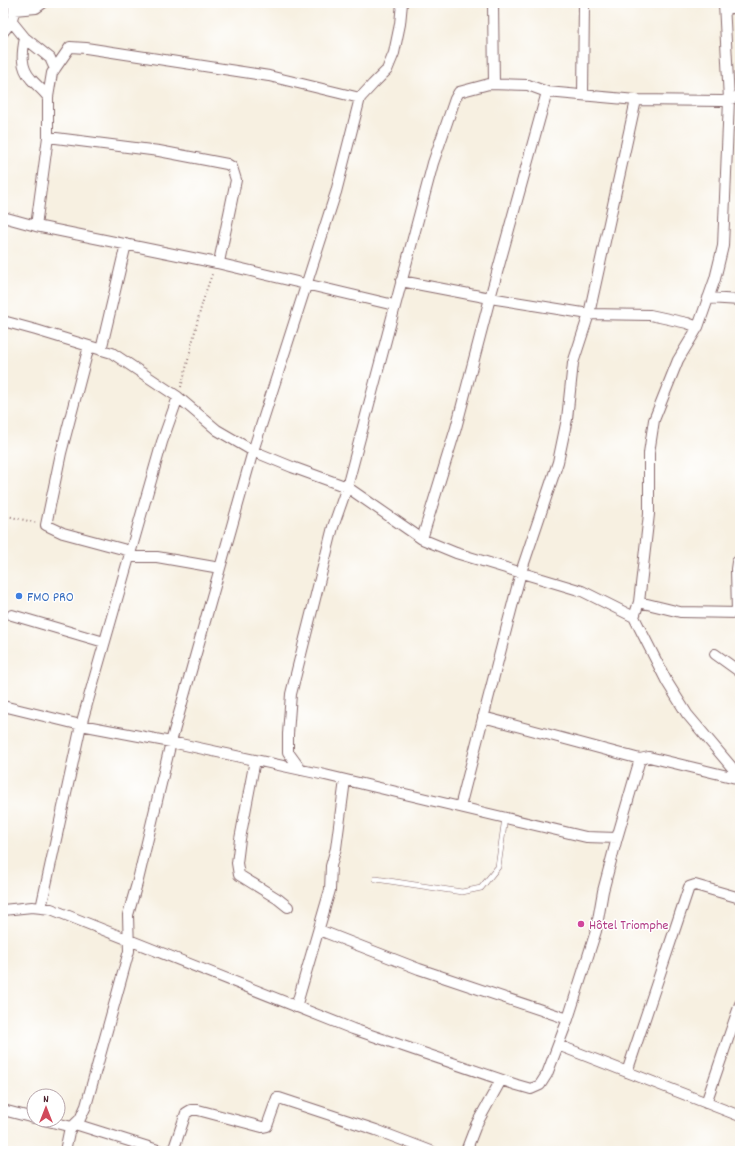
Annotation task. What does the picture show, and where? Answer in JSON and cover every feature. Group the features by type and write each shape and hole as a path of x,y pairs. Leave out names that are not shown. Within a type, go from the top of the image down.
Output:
{"street":[{"path":"3,32 12,22 14,6 36,8 44,3"},
{"path":"493,3 494,84"},
{"path":"583,95 584,3"},
{"path":"65,1151 69,1132 73,1125 80,1119 86,1106 129,951 128,915 138,880 171,742 253,451 336,192 360,98 386,70 394,53 400,24 399,5"},
{"path":"634,617 639,602 649,514 649,453 654,420 678,360 698,327 715,279 723,246 729,100 724,5 740,9"},
{"path":"12,22 25,38 50,58 55,69"},
{"path":"25,38 21,54 22,63 30,78 48,97"},
{"path":"36,226 48,137 48,97 52,74 70,47 86,48 269,76 360,98"},
{"path":"301,770 288,752 291,694 333,527 347,487 394,305 433,163 455,98 459,92 489,84 528,85 547,92 636,100 729,100 740,95"},
{"path":"422,539 456,428 547,92"},
{"path":"460,808 521,572 558,462 567,419 573,363 589,314 636,100"},
{"path":"48,137 159,151 227,164 232,167 236,180 219,262 217,263"},
{"path":"3,217 36,226 217,263 394,305"},
{"path":"101,350 126,244"},
{"path":"401,281 490,298 589,314 650,315 687,323 698,327"},
{"path":"708,298 740,300"},
{"path":"3,321 112,353 178,397 217,430 253,451 347,487 422,539 456,553 582,591 634,617 667,682 687,714 740,778"},
{"path":"89,346 61,452 46,525 63,533 130,554 220,568"},
{"path":"41,908 81,725 162,442 178,397"},
{"path":"639,602 680,612 738,613 736,569 737,562 740,560"},
{"path":"12,615 104,642"},
{"path":"715,654 740,672"},
{"path":"3,706 81,725 171,742 301,770 586,837 616,838"},
{"path":"483,717 640,759 649,756 740,778"},
{"path":"3,910 32,907 51,909 128,941 353,1029 501,1080 532,1089 540,1085 547,1074 568,1019 596,930 603,892 616,838 640,759"},
{"path":"255,760 240,838 237,863 239,875 278,899 288,907"},
{"path":"296,1007 330,890 331,866 336,848 345,780"},
{"path":"627,1072 689,886 695,885 740,898"},
{"path":"319,930 419,968 568,1019"},
{"path":"706,1102 740,1004"},
{"path":"558,1045 740,1116"},
{"path":"466,1151 476,1125 501,1080"},
{"path":"173,1151 186,1113 191,1110 198,1110 262,1127 267,1126 277,1098 279,1098 376,1130 431,1151"},
{"path":"3,1110 26,1116"},
{"path":"66,1124 161,1151"}],"lane":[{"path":"376,879 462,892 481,888 498,867 505,818"}],"path":[{"path":"178,397 190,356 200,311 217,263"},
{"path":"3,515 46,525"}],"place":[{"name":"FMO PRO","path":"19,596"},
{"name":"Hôtel Triomphe","path":"581,924"}]}
